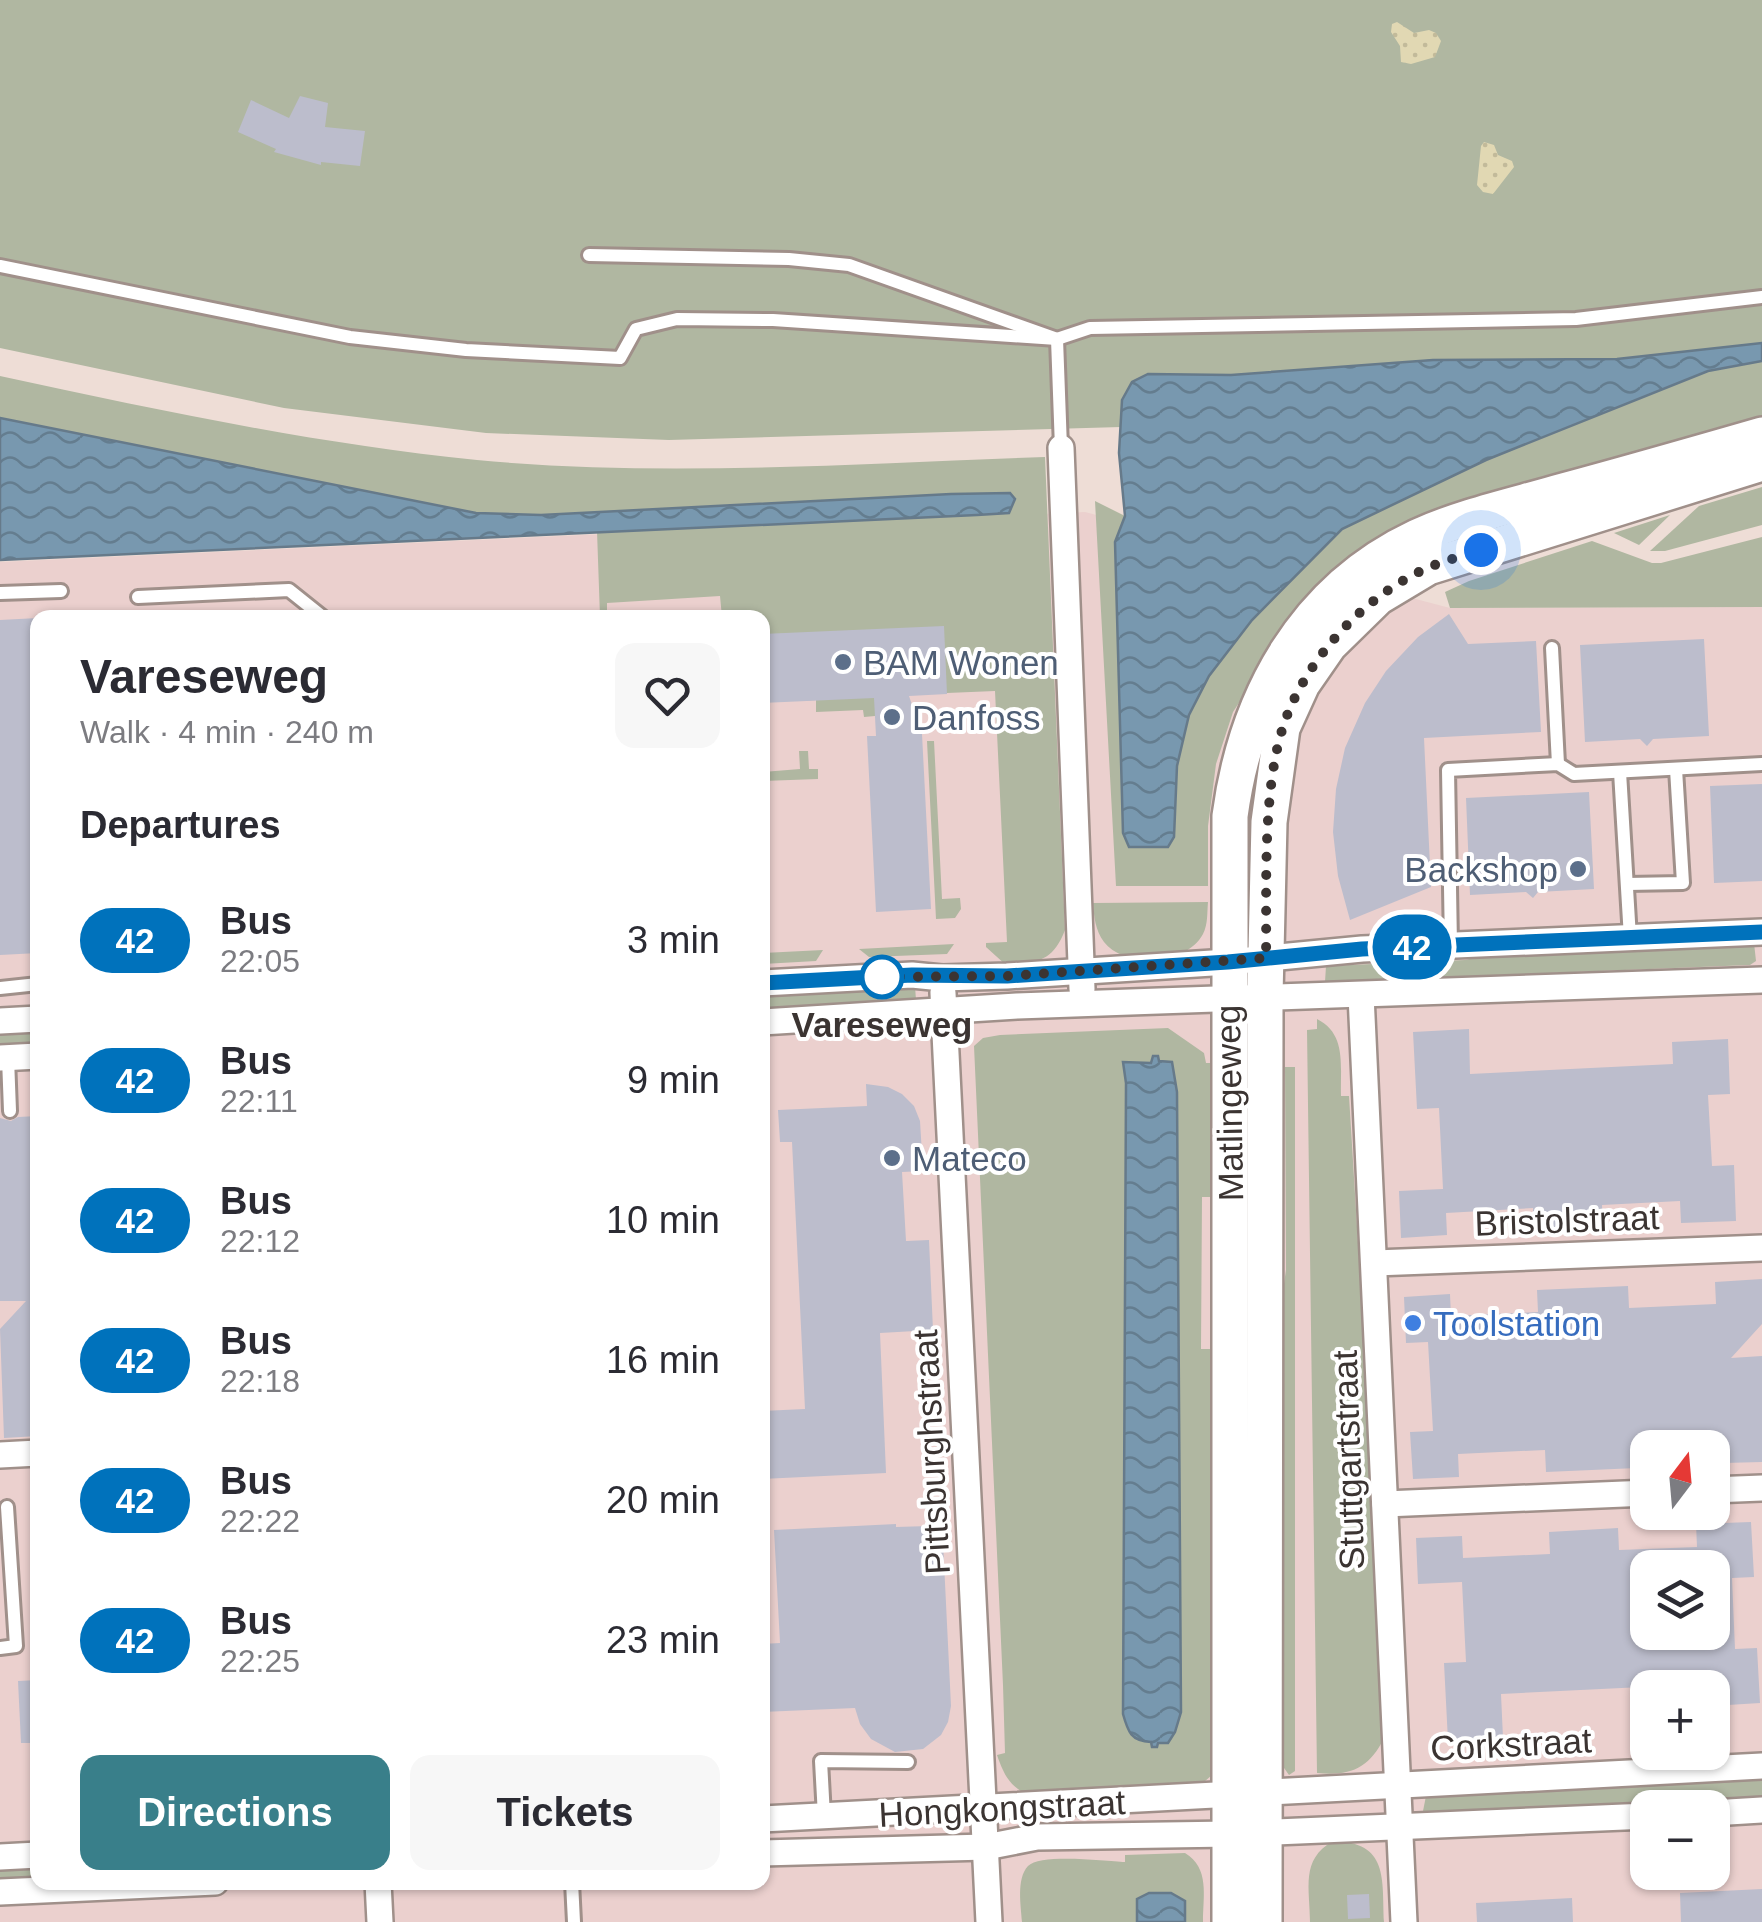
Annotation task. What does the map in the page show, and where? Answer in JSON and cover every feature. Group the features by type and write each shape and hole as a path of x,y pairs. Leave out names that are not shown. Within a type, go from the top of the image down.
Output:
{"main road":[{"name":"Matlingeweg","path":"1247,1794 1232,1348 1228,962 1230,816 1236,773 1250,724 1270,678 1306,625 1361,570 1418,537 1762,435"},
{"name":"Matlingeweg","path":"1264,1922 1247,1833 1247,1794 1270,822 1282,728 1302,684 1342,633 1378,597 1428,567 1762,463"},
{"name":"Matlingeweg","path":"1230,1922 1247,1833"}],"street":[{"path":"1060,448 1082,1004"},
{"path":"770,983 1081,972 1302,953 1762,932"},
{"name":"Pittsburghstraat","path":"942,978 990,1922"},
{"path":"770,1021 1265,996 1762,980"},
{"name":"Stuttgartstraat","path":"1361,995 1404,1922"},
{"path":"0,1021 30,1019"},
{"path":"4,1058 30,1056"},
{"name":"Bristolstraat","path":"1375,1263 1762,1248"},
{"path":"0,1455 30,1453"},
{"path":"1730,1489 1762,1488"},
{"path":"1386,1504 1630,1494"},
{"name":"Corkstraat","path":"1247,1794 1762,1766"},
{"name":"Hongkongstraat","path":"1247,1794 770,1819 770,1853 986,1847 1037,1838 1247,1833"},
{"path":"1730,1812 1762,1810"},
{"path":"1247,1833 1630,1817"},
{"path":"0,1857 30,1855"},
{"path":"0,1892 43,1890"},
{"path":"378,1890 380,1922"}],"lane":[{"path":"589,256 834,262 924,289 1057,338"},
{"path":"0,266 350,337 466,350 620,358 636,328 677,319 773,320 1057,338 1090,328 1576,319 1762,297"},
{"path":"1057,338 1060,448"},
{"path":"0,593 62,590"},
{"path":"138,597 289,590 314,610"},
{"path":"1552,648 1558,764"},
{"path":"1451,946 1448,770 1558,764 1574,774 1762,764"},
{"path":"1628,884 1683,883 1676,769"},
{"path":"1620,772 1630,938"},
{"path":"0,988 30,985"},
{"path":"4,1058 10,1111"},
{"path":"0,1648 16,1646 8,1508"},
{"path":"824,1816 821,1761 908,1762"},
{"path":"572,1890 574,1922"}],"shaded area":[{"path":"1085,512 1450,608 1762,607 1762,1922 0,1922 0,562"}],"green space":[{"path":"0,0 1762,0 1762,343 1617,359 1433,360 1231,375 1148,374 1122,400 1121,427 669,440 486,433 284,408 0,348"},
{"path":"1762,361 1762,421 1440,515 1270,655 1233,712 1216,764 1208,826 1208,886 1116,886 1095,501 1125,516 1115,542 1174,837 1177,766 1189,715 1209,676 1252,620 1342,529 1486,460 1708,371"},
{"path":"0,376 297,435 477,460 690,469 1045,457 1065,930 1050,954 1028,963 1007,966 986,947 986,943 1007,942 995,691 875,696 875,716 864,717 863,710 816,712 816,700 770,702 770,610 721,610 720,596 607,603 607,610 600,610 597,531 1008,513 951,494 541,515 476,513 0,418"},
{"path":"1762,487 1762,525 1665,551 1650,551 1699,506"},
{"path":"1670,515 1639,545 1614,533"},
{"path":"1762,537 1762,607 1450,608 1445,592 1592,541 1661,563"},
{"path":"927,741 934,741 942,899 960,898 961,909 955,918 936,919"},
{"path":"799,751 808,751 809,769 818,769 818,779 770,781 770,771 800,769"},
{"path":"1208,902 1205,930 1195,944 1184,952 1155,960 1126,956 1104,942 1093,903"},
{"path":"1754,943 1756,961 1750,965 1325,982 1326,966 1465,960 1507,951"},
{"path":"954,944 947,954 869,957 859,949"},
{"path":"823,950 816,961 770,964 770,953"},
{"path":"915,986 916,1000 770,1011 770,990"},
{"path":"1317,1019 1327,1025 1338,1042 1341,1096 1349,1096 1380,1602 1384,1738 1365,1763 1329,1774 1317,1773 1307,1030 1317,1029"},
{"path":"30,1026 30,1046 0,1048 0,1028"},
{"path":"1168,1028 1204,1053 1206,1063 1221,1063 1214,1197 1202,1197 1201,1349 1223,1349 1218,1762 1212,1775 1197,1788 1034,1798 1010,1781 997,1755 1005,1753 1003,1685 974,1046 983,1038","holes":["1158,1056 1157,1747 1131,1735 1123,1714 1123,1062 1152,1063"]},
{"path":"1285,1067 1295,1067 1295,1771 1289,1775 1277,1758 1276,1339 1286,1270"},
{"path":"1762,1775 1762,1801 1730,1803 1730,1790 1630,1790 1630,1807 1427,1817 1423,1811 1426,1796"},
{"path":"1333,1841 1351,1843 1373,1856 1382,1878 1384,1922 1310,1922 1311,1866"},
{"path":"1185,1853 1202,1875 1203,1922 1185,1922 1185,1902 1155,1893 1137,1899 1137,1922 1022,1922 1022,1878 1035,1862 1125,1862 1125,1855"},
{"path":"30,1863 30,1883 0,1885 0,1865"}],"sand":[{"path":"1397,22 1414,33 1436,33 1441,41 1435,57 1411,64 1401,62 1400,46 1391,32 1392,24"},
{"path":"1484,142 1494,145 1498,155 1512,161 1514,167 1493,194 1483,192 1477,185"}],"water":[{"path":"1762,343 1762,361 1708,371 1486,460 1342,529 1252,620 1209,676 1189,715 1177,766 1174,837 1168,847 1129,847 1123,833 1115,542 1125,516 1119,453 1122,400 1132,382 1148,374 1231,375 1433,360 1617,359"},
{"path":"0,418 476,513 541,515 951,494 1010,493 1015,499 1009,513 977,515 0,560"},
{"path":"1153,1056 1172,1062 1177,1092 1181,1712 1168,1743 1158,1743 1157,1747 1131,1734 1123,1714 1123,1062 1151,1063"},
{"path":"1149,1893 1171,1893 1185,1901 1185,1922 1137,1922 1137,1899"}],"building":[{"path":"300,96 328,103 325,127 365,131 360,166 321,165 274,152 276,149 238,132 251,100 289,118"},
{"path":"1449,614 1468,644 1536,641 1541,732 1424,738 1431,887 1350,920 1338,876 1333,832 1336,789 1345,748 1365,703 1386,671 1418,637"},
{"path":"30,618 30,953 0,955 0,620"},
{"path":"944,626 947,694 909,696 922,734 931,909 876,912 867,736 876,736 874,698 770,703 770,634"},
{"path":"1704,639 1709,736 1653,739 1647,746 1640,739 1585,742 1580,645"},
{"path":"1762,784 1762,881 1714,883 1710,786"},
{"path":"1589,792 1594,889 1538,892 1533,898 1526,892 1470,895 1466,798"},
{"path":"1469,1029 1470,1074 1673,1064 1672,1042 1728,1039 1730,1094 1708,1095 1712,1166 1734,1165 1736,1221 1681,1223 1680,1201 1602,1205 1603,1227 1534,1231 1533,1208 1446,1213 1447,1235 1401,1238 1399,1191 1443,1189 1439,1108 1417,1109 1413,1032"},
{"path":"866,1084 888,1087 914,1106 920,1121 923,1171 902,1172 906,1241 929,1240 933,1330 880,1333 886,1473 770,1479 770,1411 805,1409 792,1142 780,1142 778,1110 867,1106"},
{"path":"30,1116 30,1436 4,1438 0,1329 26,1301 0,1301 0,1118 11,1121"},
{"path":"1762,1279 1762,1324 1731,1358 1762,1356 1762,1462 1730,1463 1730,1430 1630,1430 1630,1468 1546,1472 1545,1450 1458,1454 1459,1477 1413,1479 1410,1432 1433,1431 1428,1342 1406,1343 1404,1297 1450,1294 1451,1316 1538,1312 1537,1290 1628,1286 1629,1308 1716,1304 1715,1282"},
{"path":"1751,1522 1754,1577 1732,1578 1735,1649 1757,1648 1760,1703 1730,1705 1730,1670 1630,1670 1630,1688 1501,1694 1503,1738 1448,1741 1444,1663 1466,1662 1462,1582 1418,1584 1416,1538 1462,1536 1463,1558 1550,1554 1549,1532 1618,1528 1619,1550 1697,1547 1696,1530 1730,1530 1730,1523"},
{"path":"929,1526 930,1542 943,1542 951,1706 941,1735 923,1749 895,1752 871,1739 855,1708 770,1712 770,1644 780,1643 774,1530"},
{"path":"30,1680 30,1743 21,1743 18,1681"},
{"path":"1762,1889 1762,1922 1681,1922 1680,1893"},
{"path":"1369,1894 1370,1918 1348,1919 1347,1895"},
{"path":"1572,1898 1573,1922 1477,1922 1476,1903"}],"bus line":[{"name":"42","path":"770,983 912,975 1007,976 1362,949 1762,932"}],"place":[{"name":"BAM Wonen","path":"843,662"},
{"name":"Danfoss","path":"892,717"},
{"name":"Backshop","path":"1578,869"},
{"name":"Vareseweg","path":"882,977"},
{"name":"Mateco","path":"892,1158"},
{"name":"Toolstation","path":"1413,1323"}],"route":[{"path":"882,977 1007,976 1266,958 1274,776 1282,728 1302,684 1329,645 1378,597 1428,567 1481,550"}]}
